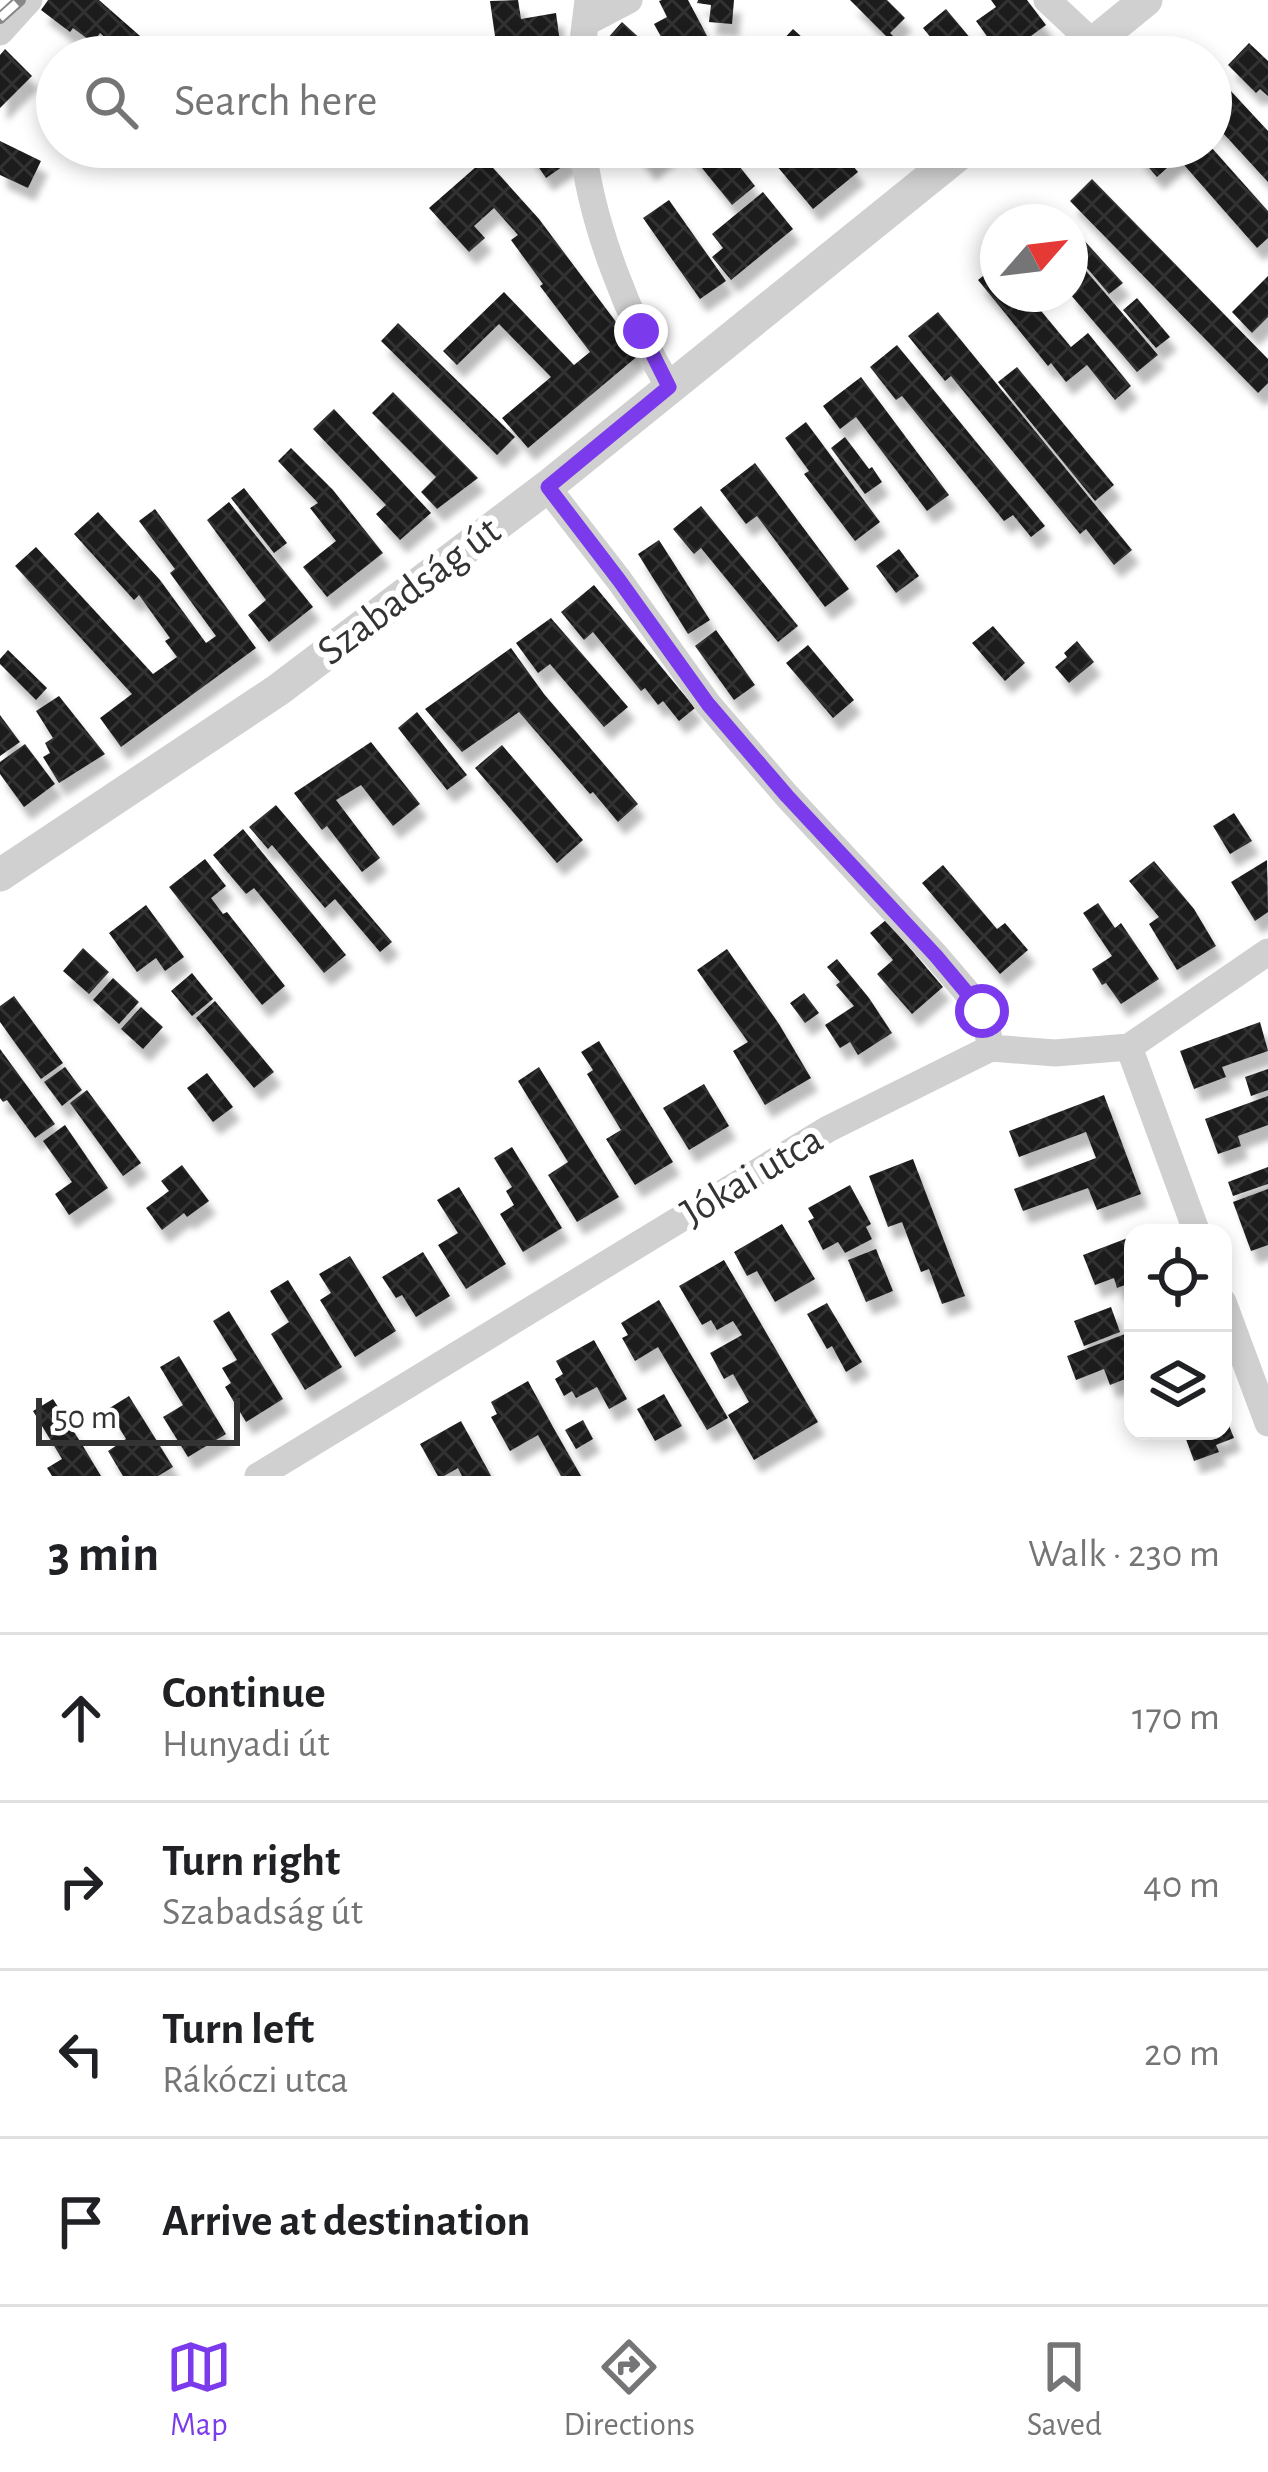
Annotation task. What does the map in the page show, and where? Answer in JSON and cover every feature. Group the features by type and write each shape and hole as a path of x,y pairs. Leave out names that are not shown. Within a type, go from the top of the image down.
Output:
{"street":[{"path":"0,32 29,0"},
{"path":"586,12 629,0"},
{"path":"1047,0 1074,36"},
{"path":"1101,36 1146,0"},
{"path":"589,168 622,293 669,387"},
{"name":"Szabadság út","path":"0,875 278,690 548,487 942,168"},
{"path":"548,487 708,704 982,1011 991,1048 1055,1053 1129,1047 1268,952"},
{"path":"1129,1047 1194,1224"},
{"name":"Jókai utca","path":"258,1476 828,1129 991,1048"},
{"path":"1232,1326 1268,1424"}],"building":[{"path":"48,0 99,0 140,36 84,36 73,28 70,32 41,10"},
{"path":"518,0 521,19 556,13 559,36 495,36 490,1"},
{"path":"688,0 707,36 661,36 654,24 667,17 659,1"},
{"path":"698,0 734,0 732,24 709,22 711,5"},
{"path":"850,0 887,0 905,18 890,33 893,36 886,36"},
{"path":"991,0 1027,0 1046,25 1031,36 987,36 976,21 996,7"},
{"path":"946,9 968,36 929,36 923,28"},
{"path":"622,22 637,36 610,36"},
{"path":"1249,43 1268,61 1268,96 1260,89 1256,93 1232,69 1232,61"},
{"path":"5,49 32,76 0,108 0,55"},
{"path":"1232,92 1268,131 1268,182 1232,143"},
{"path":"0,141 36,159 38,168 28,188 0,175"},
{"path":"475,168 493,168 539,219 640,354 528,448 502,418 551,377 499,324 457,365 443,351 504,292 574,365 590,352 511,240 518,235 494,208 474,226 485,238 469,252 429,208"},
{"path":"539,168 560,168 546,178"},
{"path":"702,168 741,168 755,186 732,205"},
{"path":"779,168 855,168 858,172 813,209"},
{"path":"1187,168 1230,168 1268,211 1268,238 1257,248"},
{"path":"1092,179 1268,359 1268,383 1258,393 1088,219 1088,204 1070,201"},
{"path":"763,192 793,229 731,280 712,257 723,248 712,234"},
{"path":"669,200 726,281 700,299 643,218"},
{"path":"1088,245 1123,283 1109,294 1088,269"},
{"path":"1088,273 1158,355 1137,372 1085,312"},
{"path":"1268,276 1268,317 1252,333 1232,312"},
{"path":"1137,298 1170,337 1156,348 1123,310"},
{"path":"938,312 1132,550 1114,565 1086,529 1080,534 951,376 945,381 908,336"},
{"path":"1004,312 1042,312 1071,347 1088,333 1131,386 1115,400 1087,365 1066,382 1051,363 1048,366"},
{"path":"398,323 515,437 497,455 381,341"},
{"path":"897,345 1045,526 1031,537 1013,515 1004,521 902,396 896,400 870,367"},
{"path":"1017,367 1114,485 1095,501 998,382"},
{"path":"861,377 949,495 927,511 856,417 840,429 823,406"},
{"path":"393,392 478,478 437,509 421,492 436,477 372,413"},
{"path":"334,409 431,513 400,540 376,514 386,505 313,429"},
{"path":"806,422 880,522 855,541 804,474 809,471 785,438"},
{"path":"845,437 882,482 865,494 831,448"},
{"path":"291,448 333,490 383,553 327,597 303,567 336,541 310,508 318,503 278,461"},
{"path":"755,463 849,589 825,607 757,516 746,524 720,490"},
{"path":"244,488 287,543 274,553 231,498"},
{"path":"229,502 313,607 269,642 248,615 266,600 207,520"},
{"path":"701,506 798,626 778,642 701,548 694,554 673,529"},
{"path":"155,509 256,648 121,747 100,718 132,694 15,566 36,547 153,674 177,657 165,641 170,638 139,595 134,600 74,534 98,512 160,580 206,643 216,636 139,521"},
{"path":"659,540 710,620 688,634 638,554"},
{"path":"899,549 919,576 896,593 876,566"},
{"path":"594,585 695,708 679,721 663,701 658,705 645,688 641,691 593,632 584,640 561,612"},
{"path":"551,618 628,707 604,727 550,664 538,673 516,643"},
{"path":"993,626 1025,663 1005,681 972,643"},
{"path":"716,630 755,685 734,700 695,646"},
{"path":"1077,641 1094,662 1069,683 1055,667"},
{"path":"808,645 854,700 833,718 786,663"},
{"path":"511,648 638,804 618,822 519,712 462,752 425,709"},
{"path":"8,650 47,688 36,700 0,664"},
{"path":"59,696 105,754 59,783 43,757 50,753 45,743 53,738 36,711"},
{"path":"417,712 467,775 447,790 398,728"},
{"path":"0,715 20,742 0,756"},
{"path":"371,742 420,804 393,826 361,785 336,800 380,858 362,872 294,793"},
{"path":"25,744 55,784 24,807 0,774 0,762"},
{"path":"502,745 583,840 557,863 475,768"},
{"path":"276,805 392,942 380,952 335,899 325,908 272,845 268,849 249,827"},
{"path":"1234,813 1252,841 1230,854 1213,826"},
{"path":"243,829 346,955 324,973 254,888 246,894 213,855"},
{"path":"205,859 226,886 211,898 285,986 262,1005 169,887"},
{"path":"1267,860 1268,912 1255,921 1231,882"},
{"path":"1154,861 1194,909 1216,946 1177,970 1149,924 1159,917 1129,881"},
{"path":"943,865 997,929 1005,923 1028,950 1000,974 922,883"},
{"path":"1098,903 1115,928 1121,923 1159,979 1121,1004 1092,969 1112,956 1083,913"},
{"path":"146,905 184,957 165,971 156,958 137,972 109,933"},
{"path":"886,920 943,987 912,1014 877,974 893,960 870,933"},
{"path":"83,948 109,972 89,994 63,971"},
{"path":"727,949 811,1078 765,1105 733,1051 748,1042 697,970"},
{"path":"837,959 892,1033 858,1055 850,1042 840,1048 825,1025 854,1006 827,967"},
{"path":"192,973 213,999 192,1016 171,991"},
{"path":"113,978 139,1002 119,1024 93,1000"},
{"path":"804,993 819,1013 805,1023 790,1003"},
{"path":"14,996 63,1063 41,1079 0,1022 0,1006"},
{"path":"215,1001 274,1072 254,1088 196,1018"},
{"path":"141,1007 163,1027 143,1049 121,1029"},
{"path":"1260,1022 1268,1051 1222,1067 1226,1077 1194,1089 1180,1051"},
{"path":"599,1041 673,1162 635,1185 606,1139 621,1130 587,1074 593,1070 581,1052"},
{"path":"0,1049 55,1124 35,1138 7,1100 0,1098"},
{"path":"65,1067 82,1090 62,1106 44,1082"},
{"path":"539,1067 619,1197 577,1222 548,1175 568,1162 518,1081"},
{"path":"1268,1069 1268,1090 1251,1096 1245,1077"},
{"path":"207,1073 233,1107 213,1122 187,1088"},
{"path":"704,1084 729,1126 689,1150 663,1108"},
{"path":"87,1090 141,1163 123,1176 70,1103"},
{"path":"1104,1095 1141,1194 1097,1210 1088,1188 1023,1211 1014,1189 1096,1158 1086,1132 1019,1157 1009,1131"},
{"path":"1268,1096 1268,1125 1238,1136 1241,1146 1218,1154 1205,1119"},
{"path":"65,1125 108,1188 69,1215 55,1194 72,1182 43,1141"},
{"path":"512,1147 562,1228 523,1252 500,1214 514,1205 506,1191 512,1187 494,1158"},
{"path":"913,1159 965,1296 942,1304 929,1269 921,1272 902,1222 888,1227 869,1176"},
{"path":"182,1165 209,1201 162,1230 146,1208 169,1191 161,1181"},
{"path":"1268,1167 1268,1184 1233,1196 1228,1182"},
{"path":"850,1185 871,1224 866,1227 872,1239 845,1253 838,1242 823,1250 808,1221 814,1218 808,1208"},
{"path":"459,1187 506,1264 466,1289 438,1245 458,1233 437,1200"},
{"path":"1268,1189 1268,1245 1251,1251 1233,1202"},
{"path":"782,1224 815,1279 775,1302 757,1271 747,1276 734,1252"},
{"path":"1124,1239 1124,1285 1117,1288 1114,1278 1095,1285 1083,1255"},
{"path":"876,1249 893,1291 866,1302 848,1260"},
{"path":"423,1252 450,1296 416,1317 382,1277"},
{"path":"350,1256 396,1331 355,1357 320,1300 331,1293 319,1274"},
{"path":"724,1260 818,1422 754,1460 728,1415 749,1402 733,1374 724,1379 710,1353 742,1335 733,1321 717,1330 711,1320 702,1325 679,1286"},
{"path":"288,1280 342,1367 305,1390 271,1334 289,1322 270,1291"},
{"path":"659,1300 728,1418 707,1430 658,1347 635,1361 622,1338 628,1335 621,1323"},
{"path":"827,1303 862,1362 846,1372 807,1314"},
{"path":"1111,1307 1120,1332 1084,1346 1074,1321"},
{"path":"229,1311 283,1399 246,1422 225,1387 231,1383 222,1368 237,1360 213,1321"},
{"path":"1124,1334 1124,1380 1110,1385 1104,1369 1076,1380 1067,1356"},
{"path":"594,1340 627,1399 609,1409 597,1387 576,1398 572,1391 564,1396 555,1379 563,1374 556,1361"},
{"path":"179,1356 226,1434 188,1457 163,1417 183,1405 160,1367"},
{"path":"528,1381 581,1476 561,1476 538,1435 510,1451 491,1417 497,1414 491,1402"},
{"path":"664,1394 682,1426 655,1441 637,1409"},
{"path":"129,1396 173,1467 158,1476 123,1476 108,1451 126,1439 108,1409"},
{"path":"53,1399 101,1476 52,1476 47,1468 62,1459 33,1411"},
{"path":"583,1420 593,1439 576,1449 565,1430"},
{"path":"461,1421 491,1476 462,1476 458,1468 438,1476 420,1444"},
{"path":"1186,1440 1229,1440 1216,1445 1219,1452 1194,1461"}],"railway":[{"path":"0,18 20,0"}],"route":[{"path":"641,331 669,387 548,487 708,704 982,1011"}]}
